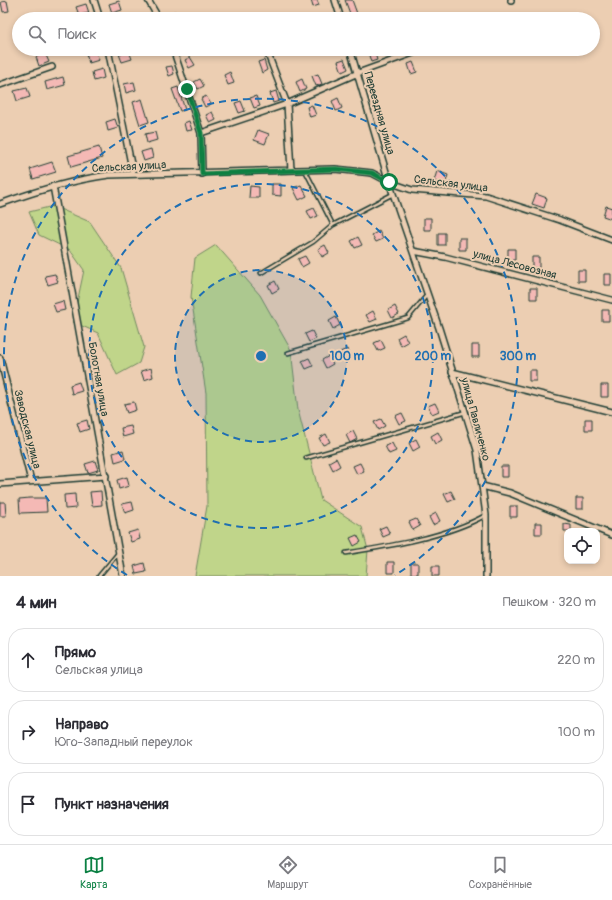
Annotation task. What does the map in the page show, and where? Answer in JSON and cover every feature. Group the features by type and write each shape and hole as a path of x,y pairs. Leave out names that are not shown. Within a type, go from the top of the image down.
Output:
{"street":[{"path":"94,0 98,12"},
{"path":"148,0 155,12"},
{"path":"335,0 339,12"},
{"path":"109,56 133,174"},
{"path":"175,56 201,133 202,174"},
{"path":"269,56 287,104 291,170"},
{"name":"Переездная улица","path":"352,56 389,182"},
{"path":"201,133 287,104 358,73 405,56"},
{"path":"0,85 52,67"},
{"name":"Сельская улица","path":"0,204 53,186 83,178 133,174 202,174 336,169 372,173 389,182 412,190 486,196 560,220 612,240"},
{"name":"улица Павличенко","path":"389,182 466,412 476,450 486,515 486,576"},
{"name":"Болотная улица","path":"53,186 123,576"},
{"name":"улица Лесовозная","path":"412,251 445,257 612,300"},
{"name":"Заводская улица","path":"0,358 31,482"},
{"path":"452,372 612,412"},
{"path":"0,484 106,476"},
{"path":"482,486 510,493 612,536"}],"lane":[{"path":"305,170 333,225"},
{"path":"261,273 312,242 333,225 393,194"},
{"path":"288,353 408,318 427,294"},
{"path":"306,458 466,412"},
{"path":"346,553 399,545 472,523 486,515"},
{"path":"100,576 119,552"}],"green space":[{"path":"53,206 90,222 121,268 144,347 139,363 117,375 98,333 73,322 84,270 70,250 39,235 29,212"},
{"path":"216,245 260,295 291,350 298,410 321,500 362,527 368,550 366,576 195,576 207,506 206,393 191,297 195,258"}],"building":[{"path":"311,0 317,0 319,5 313,7"},
{"path":"345,0 352,0 356,12 349,12"},
{"path":"7,1 9,11 3,12 1,2"},
{"path":"119,1 122,10 112,12 109,4"},
{"path":"86,4 89,12 78,12 76,7"},
{"path":"46,56 49,62 39,66 36,57"},
{"path":"87,56 98,56 99,60 89,63"},
{"path":"120,56 131,56 132,59 122,62"},
{"path":"369,56 376,56 377,60 371,62"},
{"path":"190,57 195,65 189,68 185,60"},
{"path":"344,59 348,69 342,72 338,61"},
{"path":"264,60 267,70 262,73 258,62"},
{"path":"413,62 417,72 411,74 408,64"},
{"path":"172,66 174,74 169,76 166,67"},
{"path":"102,69 104,78 94,81 92,72"},
{"path":"230,72 234,83 228,85 224,75"},
{"path":"318,74 322,84 316,86 312,76"},
{"path":"63,77 65,85 47,90 45,82"},
{"path":"200,79 204,86 198,89 194,82"},
{"path":"302,79 306,89 300,92 296,82"},
{"path":"134,82 136,90 126,93 124,84"},
{"path":"178,87 185,110 180,111 172,89"},
{"path":"27,88 30,97 17,101 14,91"},
{"path":"276,91 279,101 273,103 270,93"},
{"path":"206,96 211,104 205,107 201,99"},
{"path":"256,96 260,106 254,108 250,98"},
{"path":"338,98 342,108 336,111 332,101"},
{"path":"142,99 149,122 140,125 133,102"},
{"path":"241,101 245,111 239,113 235,103"},
{"path":"312,105 316,115 310,117 307,107"},
{"path":"212,112 216,120 210,123 206,115"},
{"path":"115,119 118,128 108,131 106,122"},
{"path":"189,121 192,130 186,131 184,123"},
{"path":"258,130 269,134 265,144 254,140"},
{"path":"155,132 157,140 147,143 145,134"},
{"path":"99,147 102,158 71,167 68,156"},
{"path":"151,149 153,158 144,161 141,152"},
{"path":"52,162 56,172 33,179 30,169"},
{"path":"437,171 448,175 445,185 434,181"},
{"path":"272,184 281,184 281,196 272,195"},
{"path":"301,185 307,196 299,200 293,188"},
{"path":"250,186 259,187 259,198 249,198"},
{"path":"536,194 547,198 544,208 532,204"},
{"path":"606,206 612,208 612,219 603,216"},
{"path":"314,208 318,216 311,219 307,211"},
{"path":"424,218 431,218 431,230 424,230"},
{"path":"379,231 383,239 376,242 372,235"},
{"path":"438,233 445,233 445,245 438,245"},
{"path":"358,237 362,245 355,248 351,241"},
{"path":"459,238 466,238 466,250 459,250"},
{"path":"325,245 329,253 322,257 318,249"},
{"path":"508,249 515,249 515,260 508,260"},
{"path":"305,256 309,263 302,267 298,259"},
{"path":"532,257 539,257 539,268 532,268"},
{"path":"578,270 585,270 585,281 578,281"},
{"path":"55,274 58,282 48,285 45,276"},
{"path":"604,274 611,274 611,285 604,285"},
{"path":"275,281 279,289 272,293 268,285"},
{"path":"530,288 537,288 537,299 530,299"},
{"path":"63,301 65,310 56,312 53,304"},
{"path":"395,306 399,314 392,318 388,310"},
{"path":"602,310 609,310 609,321 602,321"},
{"path":"373,311 377,319 370,322 366,315"},
{"path":"336,317 340,325 333,329 329,321"},
{"path":"312,331 316,339 309,342 305,334"},
{"path":"404,334 408,342 401,346 397,338"},
{"path":"381,340 385,348 378,351 374,343"},
{"path":"472,345 479,345 479,357 472,357"},
{"path":"347,349 351,356 344,360 340,352"},
{"path":"329,356 333,364 326,368 322,360"},
{"path":"309,358 313,366 306,369 302,361"},
{"path":"151,368 153,377 144,380 141,371"},
{"path":"529,370 536,370 536,381 529,381"},
{"path":"79,382 82,391 72,394 70,385"},
{"path":"601,385 608,385 608,397 601,397"},
{"path":"134,402 136,410 127,413 124,404"},
{"path":"435,403 439,411 432,414 428,406"},
{"path":"402,413 406,421 399,424 395,416"},
{"path":"381,419 385,426 378,430 374,422"},
{"path":"585,419 592,419 592,430 585,430"},
{"path":"87,420 89,429 80,432 77,423"},
{"path":"131,426 133,434 123,437 121,428"},
{"path":"353,431 357,439 350,443 346,435"},
{"path":"438,432 442,440 435,444 431,436"},
{"path":"326,434 330,442 323,445 319,438"},
{"path":"416,439 420,447 413,451 409,443"},
{"path":"392,443 396,451 389,454 385,446"},
{"path":"123,450 125,459 115,462 113,453"},
{"path":"336,458 340,466 333,470 329,462"},
{"path":"95,461 98,470 88,473 85,464"},
{"path":"360,463 364,471 357,474 353,466"},
{"path":"501,466 508,466 508,477 501,477"},
{"path":"127,477 129,486 119,489 117,480"},
{"path":"101,491 102,505 92,506 90,492"},
{"path":"451,491 455,499 448,502 444,494"},
{"path":"75,494 76,508 65,509 64,495"},
{"path":"46,498 47,512 20,513 19,499"},
{"path":"576,498 583,498 583,509 576,509"},
{"path":"0,502 5,502 6,516 0,516"},
{"path":"132,502 134,510 125,513 122,504"},
{"path":"510,506 517,506 517,517 510,517"},
{"path":"436,513 440,521 433,525 429,517"},
{"path":"416,519 420,526 413,530 409,522"},
{"path":"535,523 542,523 542,534 535,534"},
{"path":"564,524 571,525 571,528 564,528"},
{"path":"386,526 390,534 383,537 379,529"},
{"path":"138,530 140,539 131,542 128,533"},
{"path":"357,535 361,542 354,546 350,538"},
{"path":"387,562 394,562 394,573 387,573"},
{"path":"144,563 146,572 136,574 134,566"},
{"path":"411,563 418,563 418,574 411,574"},
{"path":"432,566 439,566 439,576 432,576"}],"route":[{"path":"187,89 201,133 202,174 336,169 372,173 389,182"}]}
